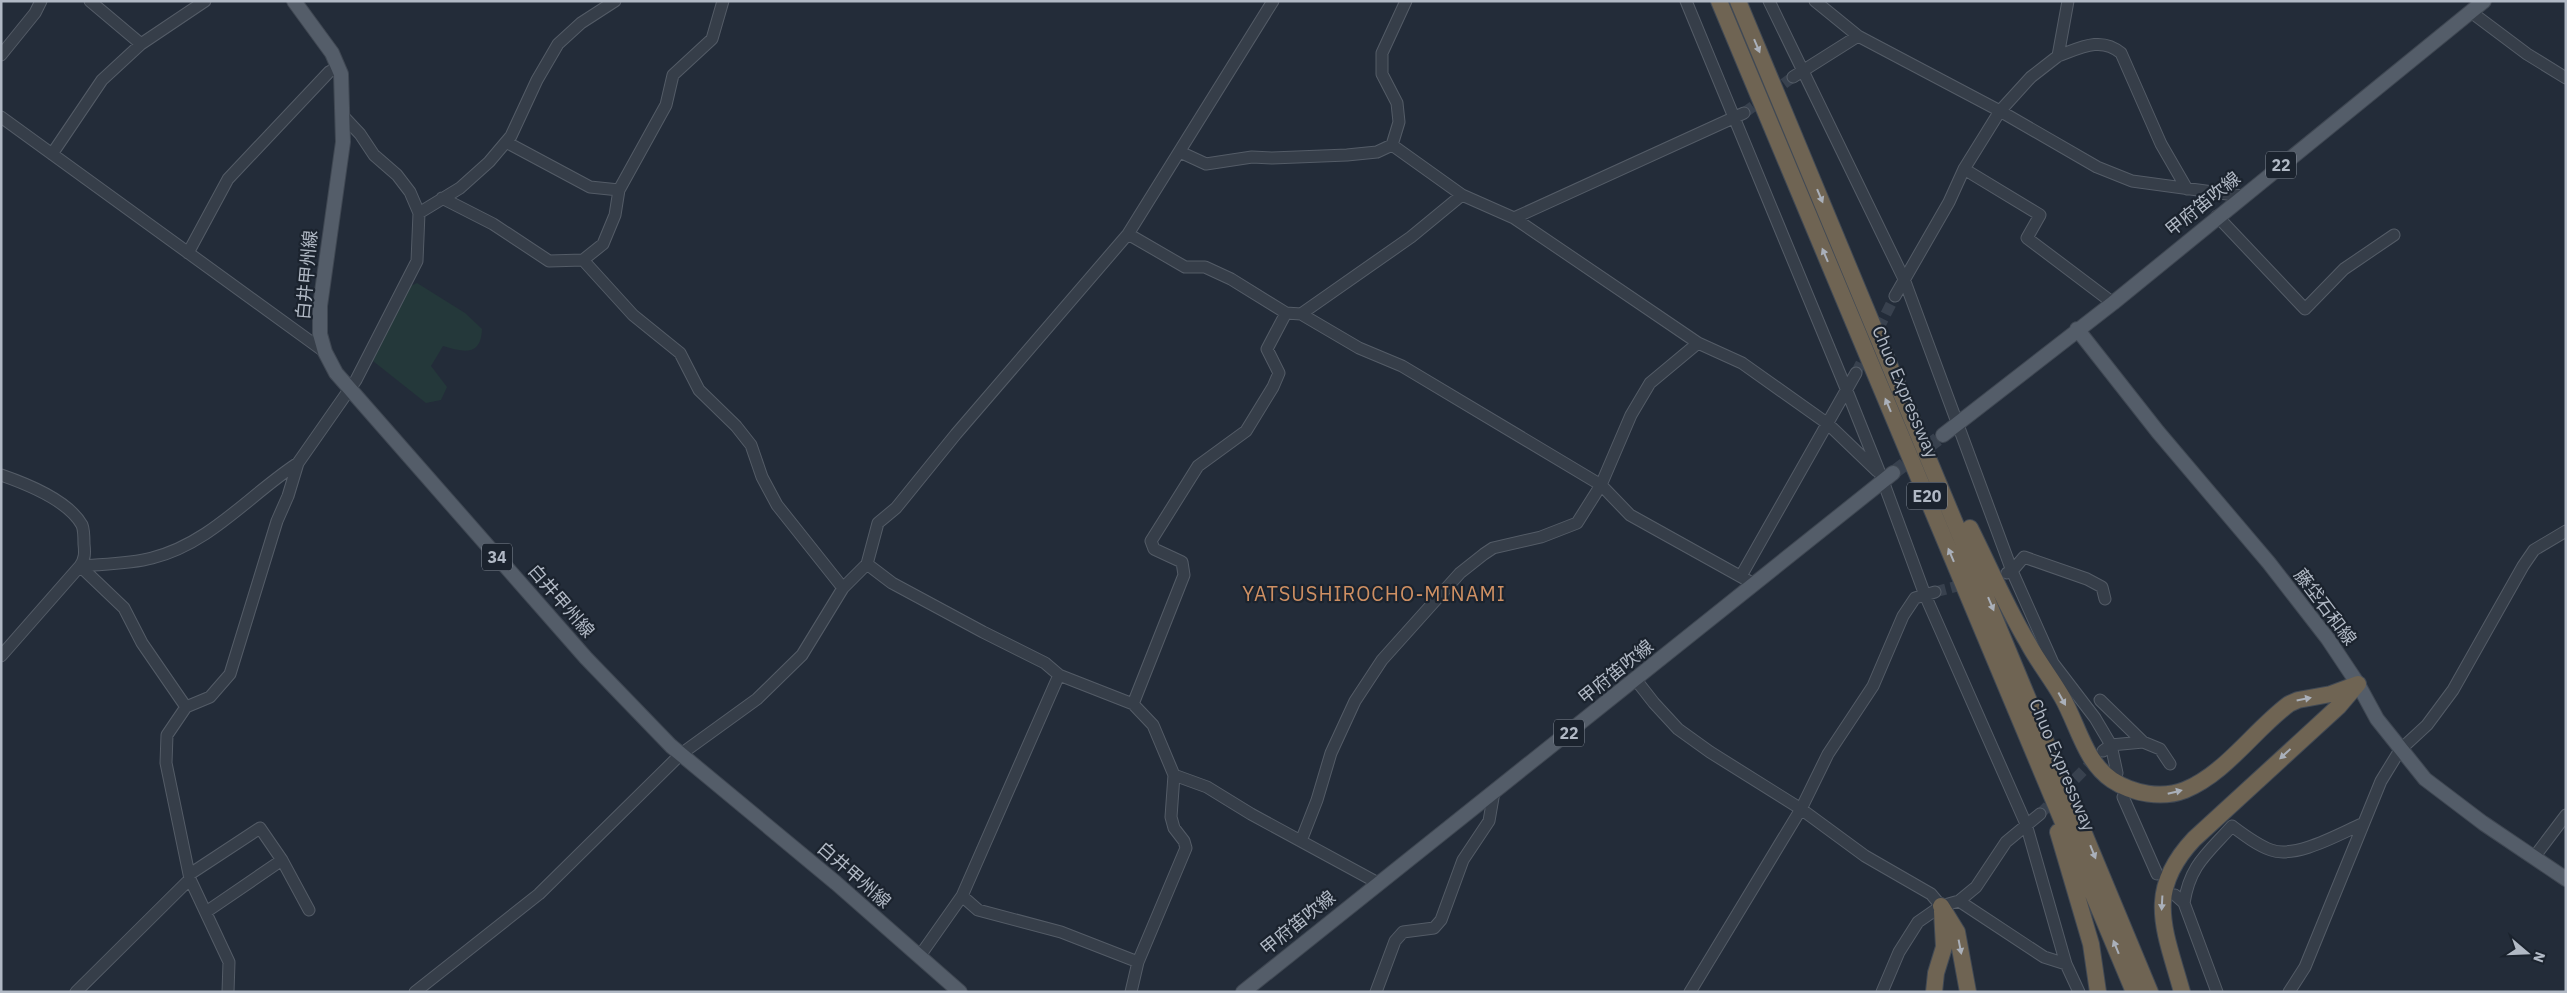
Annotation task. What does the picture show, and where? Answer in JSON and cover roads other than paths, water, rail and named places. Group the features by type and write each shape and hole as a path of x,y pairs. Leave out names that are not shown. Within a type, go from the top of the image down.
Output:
{"highway":[{"name":"Chuo Expressway","path":"1719,1 2134,992"},
{"name":"Chuo Expressway","path":"1738,1 1909,408 2150,992"},
{"path":"1909,408 2027,643 2063,698 2097,766 2112,780 2148,794 2167,794 2184,790 2218,768 2290,704 2298,700 2331,694 2358,684"},
{"path":"1960,575 2059,834 2091,944 2098,992"},
{"path":"2182,992 2162,912 2163,894 2174,863 2194,839 2338,706 2358,684"},
{"path":"1934,992 1936,974 1944,948 1941,906"},
{"path":"1941,906 1954,923 1957,932 1968,992"}],"main road":[{"name":"白井甲州線","path":"294,1 332,53 341,74 344,118 343,142 320,306 320,334 325,352 348,389 388,431 586,658 681,754 836,883 919,958 960,992"},
{"name":"甲府笛吹線","path":"1943,434 2114,303 2217,216 2484,1"},
{"name":"藤垈石和線","path":"2078,329 2158,432 2269,563 2328,639 2358,684 2377,719 2424,779 2444,795 2566,879"},
{"name":"甲府笛吹線","path":"1244,992 1378,883 1636,680 1886,476"}],"street":[{"path":"1,55 35,13 40,1"},
{"path":"90,1 142,44"},
{"path":"52,154 102,80 142,44 205,1"},
{"path":"418,213 467,182 489,162 506,142 558,44 581,24 615,1"},
{"path":"442,198 493,224 549,261 583,260 603,244 615,215 619,190 666,105 673,75 712,39 723,1"},
{"path":"416,991 539,894 681,754 757,699 802,655 843,588 867,564 878,523 896,508 956,434 1128,234 1273,1"},
{"path":"1180,152 1206,164 1252,157 1272,158 1377,152 1392,145 1399,122 1397,103 1382,74 1382,53 1406,1"},
{"path":"1686,1 1740,115 1847,391 1886,476 1930,593 2026,824 2066,964 2079,992"},
{"path":"1769,1 1797,74 1904,279 2009,572 2053,664 2094,718 2117,774"},
{"path":"1815,1 1858,36 2000,112 2097,168 2132,181 2242,196"},
{"path":"2058,56 2068,1"},
{"path":"2471,12 2527,54 2566,78"},
{"path":"1797,74 1858,36"},
{"path":"1895,296 1949,202 1964,169 2000,112 2031,77 2058,56 2096,44 2112,45 2121,53 2161,144 2187,189"},
{"path":"188,254 228,179 329,72 338,67"},
{"path":"1514,218 1740,115"},
{"path":"228,992 230,962 190,876 166,763 167,735 186,707 210,697 230,674 277,521 288,496 298,463 372,351 417,261 418,213 410,192 398,176 374,155 360,134 344,118"},
{"path":"2,121 52,154 325,352"},
{"path":"506,142 590,187 619,190"},
{"path":"1392,145 1462,195 1514,218 1698,344 1742,363 1828,424 1886,476"},
{"path":"1964,169 2040,215 2027,238 2114,303"},
{"path":"1302,314 1411,237 1462,195"},
{"path":"2217,216 2305,309 2344,269 2394,235"},
{"path":"1128,234 1185,267 1205,267 1231,279 1286,313 1302,314 1359,348 1402,366 1601,485 1630,515 1754,584"},
{"path":"583,260 633,315 680,353 699,390 736,426 751,445 762,477 777,505 843,588"},
{"path":"1132,704 1184,575 1182,562 1154,549 1151,541 1198,466 1246,431 1273,387 1278,373 1267,349 1286,313"},
{"path":"1301,841 1317,800 1331,753 1356,701 1382,660 1460,573 1484,554 1493,548 1541,537 1577,523 1601,485 1631,415 1650,383 1698,344"},
{"path":"1741,576 1856,373"},
{"path":"80,566 152,558 196,541 227,520 269,482 298,463"},
{"path":"1,475 34,487 72,513 83,527 84,560 1,656"},
{"path":"2288,992 2305,967 2381,781 2400,750 2427,725 2453,690 2523,566 2534,550 2566,531"},
{"path":"2009,572 2024,557 2086,579 2102,587 2105,599"},
{"path":"867,564 892,583 1045,663 1059,675 1132,704 1153,726 1174,775 1171,817 1174,828 1184,840 1186,848 1138,962 1131,992"},
{"path":"80,566 124,608 142,643 186,707"},
{"path":"1690,992 1801,809 1828,754 1872,686 1903,616 1915,598 1930,593"},
{"path":"919,958 962,896 1059,675"},
{"path":"1636,680 1678,729 1710,752 1801,809 1865,856 1930,894 1941,906"},
{"path":"2100,700 2143,742 2160,749 2170,764"},
{"path":"2107,748 2143,742"},
{"path":"1174,775 1207,787 1378,883"},
{"path":"1376,992 1395,941 1403,932 1434,928 1441,920 1463,860 1489,821 1494,792"},
{"path":"2124,797 2157,874"},
{"path":"1882,992 1908,934 1918,922 1941,906 1958,901 1976,887 2006,842 2040,814"},
{"path":"2535,856 2566,815"},
{"path":"2217,992 2184,903 2186,887 2194,868 2232,826 2272,850 2287,853 2301,850 2362,824"},
{"path":"76,992 190,876 260,828 282,860 309,910"},
{"path":"206,912 282,860"},
{"path":"2175,895 2184,903"},
{"path":"962,896 978,910 1060,932 1138,962"},
{"path":"1958,901 2044,957 2066,964"}],"tunnel":[{"path":"1744,113 1793,77"},
{"path":"1856,373 1895,296"},
{"path":"1893,473 1943,435"},
{"path":"1935,592 1969,583"},
{"path":"2040,814 2097,757"}],"district":[{"name":"YATSUSHIROCHO-MINAMI","path":"1374,594"}]}
